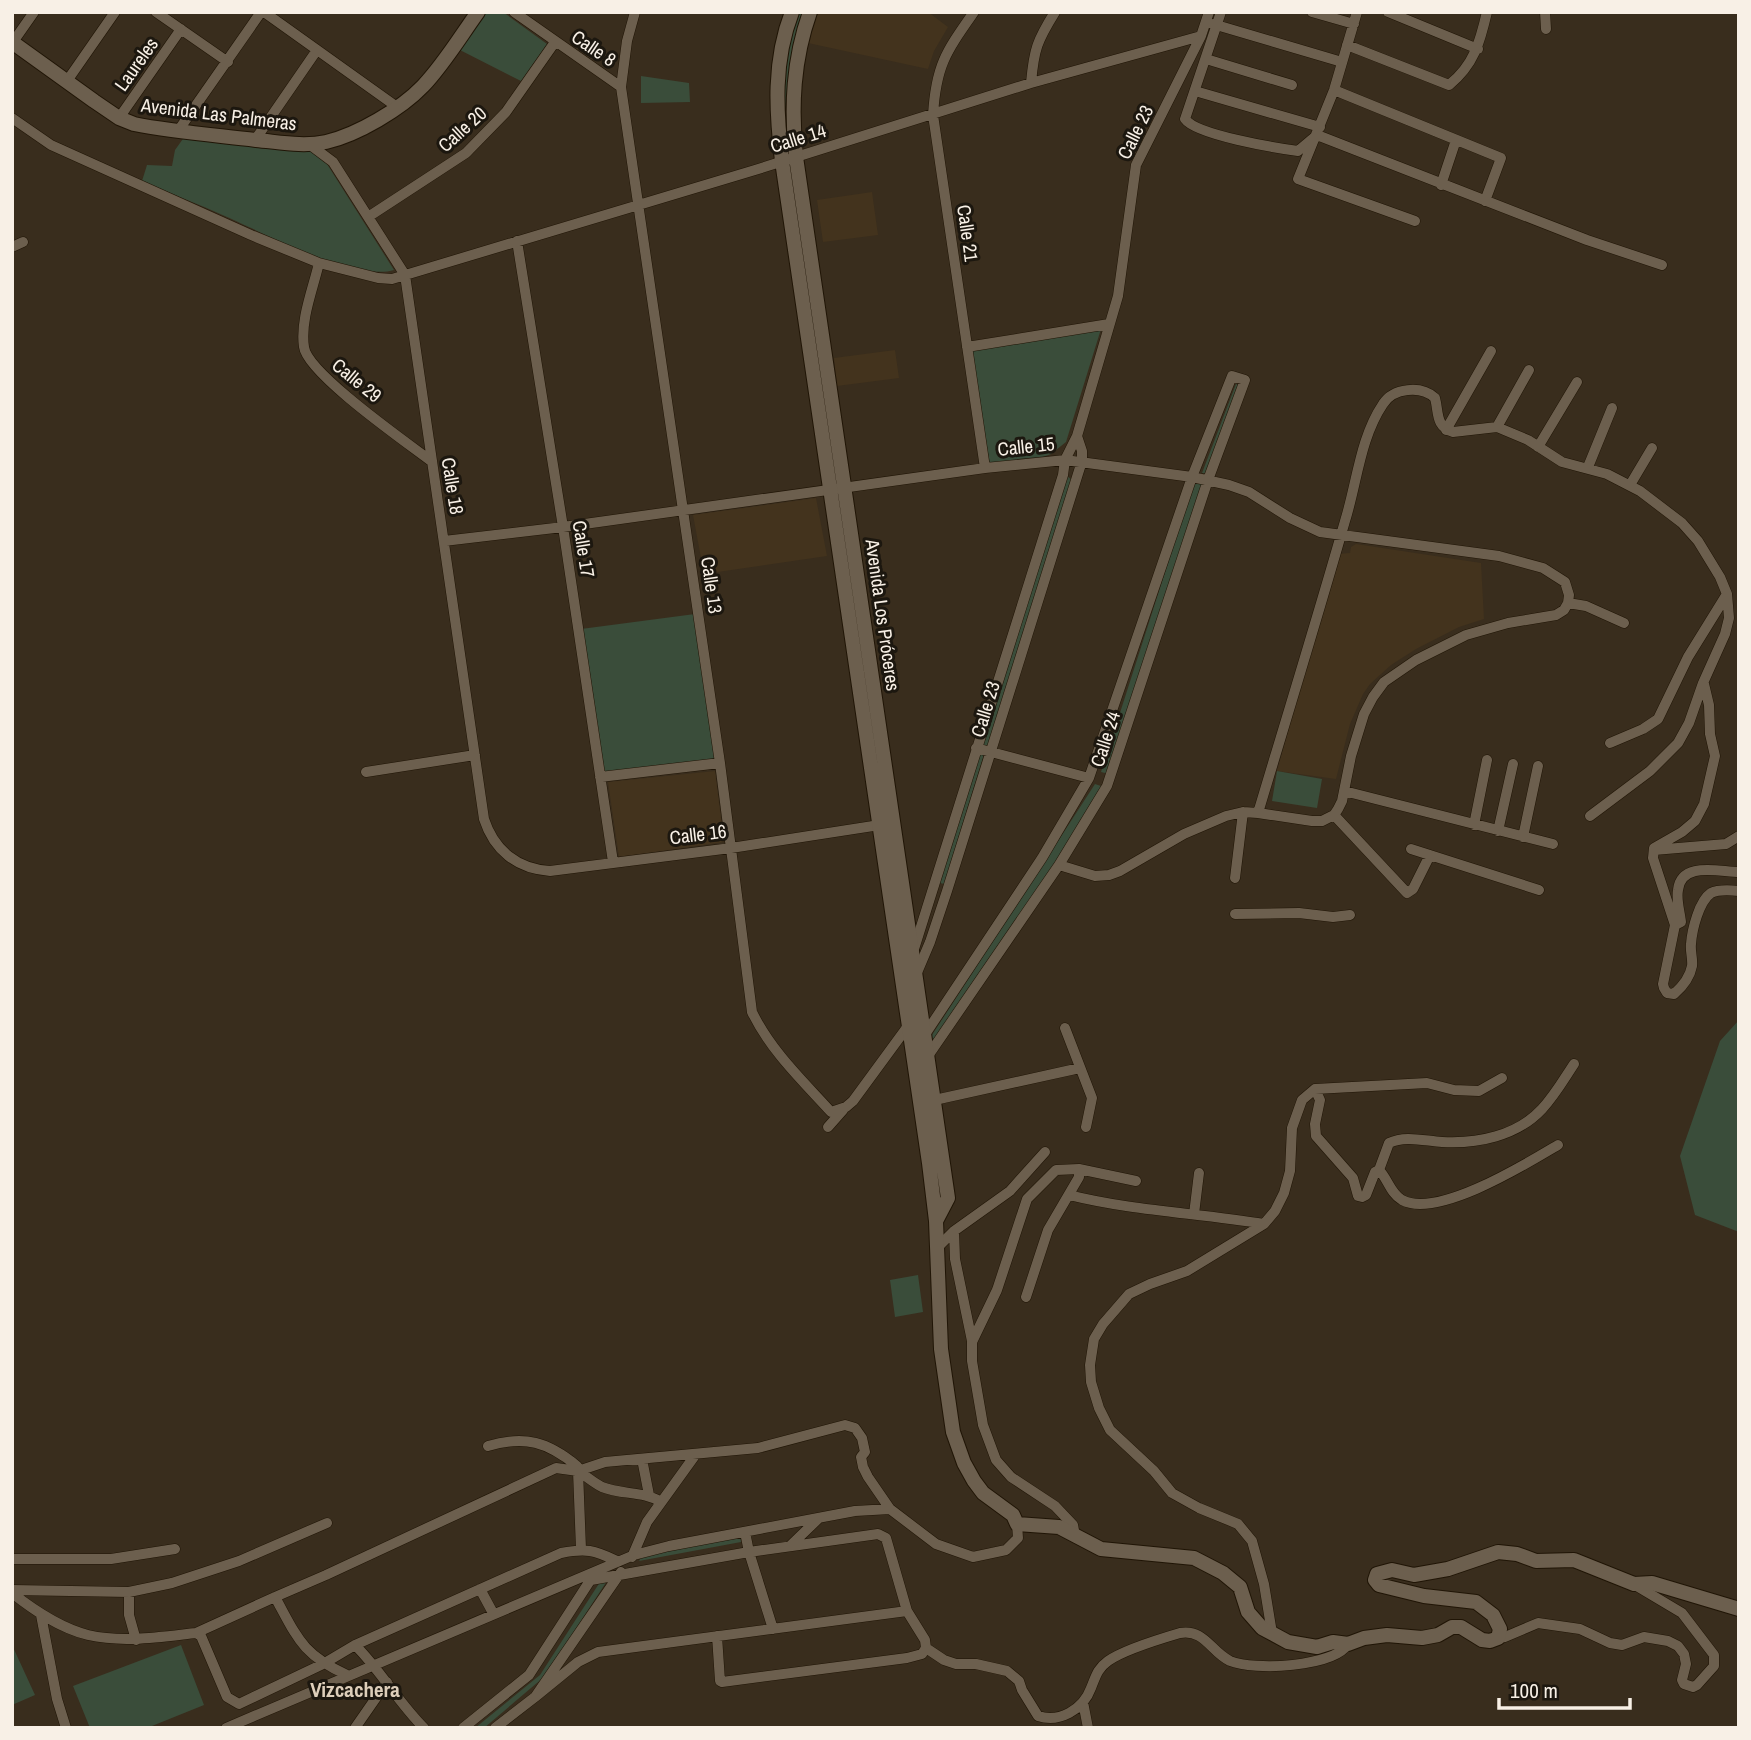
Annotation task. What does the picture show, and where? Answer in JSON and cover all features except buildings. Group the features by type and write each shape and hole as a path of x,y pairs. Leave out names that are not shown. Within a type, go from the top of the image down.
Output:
{"main road":[{"name":"Avenida Las Palmeras","path":"12,42 119,118 134,124 309,144 339,138 397,107 437,71 478,12"},
{"name":"Avenida Los Próceres","path":"792,12 783,47 776,112 789,159 845,488 917,975 948,1198 936,1221"},
{"name":"Avenida Los Próceres","path":"810,12 801,39 793,86 789,159 829,491 936,1221 941,1349 953,1432 964,1463 984,1493 1013,1515 1017,1524"},
{"path":"1017,1524 1059,1527 1101,1549 1194,1558 1223,1573 1240,1587 1248,1612 1262,1628 1288,1642 1317,1647 1333,1642 1348,1644 1364,1638 1387,1635 1422,1638 1438,1635 1452,1627 1468,1629 1482,1640 1490,1642 1498,1637 1500,1629 1493,1615 1476,1602 1424,1596 1379,1585 1375,1580 1377,1574 1392,1570 1414,1575 1448,1569 1498,1552 1517,1554 1536,1561 1574,1560 1634,1584 1652,1583 1739,1609"}],"street":[{"path":"12,42 34,12"},
{"path":"67,81 115,12"},
{"path":"156,12 228,62"},
{"path":"178,131 263,12 397,107"},
{"name":"Calle 8","path":"514,12 621,87"},
{"name":"Calle 13","path":"635,12 627,41 621,87 720,764 752,1012 763,1035 777,1053 831,1111 850,1104"},
{"name":"Calle 21","path":"974,12 943,59 934,93 933,115 985,468"},
{"path":"1031,83 1038,40 1055,12"},
{"path":"1221,12 1185,119 1190,125 1228,137 1298,151 1319,131"},
{"path":"1312,12 1354,24"},
{"path":"1357,12 1334,90 1298,178 1415,221"},
{"path":"1388,12 1478,49"},
{"path":"1348,45 1449,85 1467,68 1478,49 1487,12"},
{"path":"1545,12 1546,29"},
{"path":"1207,17 1217,25 1342,62"},
{"name":"Calle 23","path":"913,950 1063,475 1065,460 1077,436 1118,296 1136,165 1207,17"},
{"name":"Laureles","path":"119,118 181,29"},
{"name":"Calle 14","path":"12,118 51,145 251,235 319,263 377,278 392,279 1031,83 1200,36"},
{"name":"Calle 20","path":"368,217 466,153 506,112 555,42"},
{"path":"256,140 317,50"},
{"path":"1206,59 1292,85"},
{"path":"1334,90 1501,158 1485,201"},
{"path":"1195,91 1319,131 1441,185 1662,265"},
{"path":"1441,185 1456,140"},
{"name":"Calle 18","path":"309,144 333,162 405,275 488,830 500,849 510,858"},
{"name":"Calle 17","path":"517,241 613,862"},
{"path":"12,247 23,242"},
{"name":"Calle 29","path":"319,263 305,320 304,350 309,361 333,384 431,461"},
{"path":"967,346 1109,324"},
{"path":"1446,430 1491,351"},
{"path":"1497,427 1529,370"},
{"name":"Calle 24","path":"925,1036 1042,858 1089,778 1192,477 1233,376 1245,380 1208,480 1107,786 1059,865 928,1056"},
{"path":"1538,447 1577,382"},
{"path":"1258,813 1370,432 1387,399 1401,392 1418,390 1435,398 1438,419 1446,430 1453,432 1497,427 1562,462 1588,467 1630,485 1682,523 1698,541 1727,594 1728,618 1724,634 1689,723 1678,743 1650,771 1590,816"},
{"path":"1588,467 1612,408"},
{"name":"Calle 23","path":"917,975 947,891 1082,461 1077,436"},
{"path":"1630,485 1652,448"},
{"name":"Calle 15","path":"444,541 684,511 985,468 1065,460 1208,480 1249,492 1308,527 1341,536 1499,556 1535,566 1558,576 1564,582 1569,595 1566,606"},
{"path":"1610,743 1643,729 1658,719 1688,657 1727,594"},
{"path":"1059,865 1095,876 1109,875 1204,825 1243,812 1322,821 1334,815 1342,801 1351,756 1364,714 1384,682 1397,671 1466,635 1508,623 1548,617 1566,606 1586,606 1624,623"},
{"path":"1703,683 1709,705 1710,734 1715,756 1704,804 1695,821 1682,832 1661,842 1654,850 1654,866 1675,925 1663,984 1667,993 1674,993 1687,979 1692,967 1691,943 1694,926 1709,894 1717,891 1739,891"},
{"path":"976,748 1089,778"},
{"path":"366,772 475,755"},
{"path":"1474,825 1487,760"},
{"path":"600,777 720,764"},
{"path":"1498,831 1513,764"},
{"path":"1523,837 1538,766"},
{"path":"1344,791 1553,844"},
{"path":"1235,878 1243,812"},
{"path":"1334,815 1408,893 1413,889 1430,855"},
{"name":"Calle 16","path":"510,858 521,865 542,870 731,848 894,823"},
{"path":"1654,850 1727,844 1739,836"},
{"path":"1411,849 1539,890"},
{"path":"1675,925 1681,922 1678,887 1682,877 1697,870 1739,872"},
{"path":"1235,914 1299,913 1333,917 1350,915"},
{"path":"897,953 913,950"},
{"path":"901,978 917,975"},
{"path":"1065,1028 1092,1098 1086,1128"},
{"path":"828,1126 850,1104 909,1033 925,1036"},
{"path":"913,1060 928,1056"},
{"path":"1315,1088 1320,1100 1315,1124 1316,1136 1353,1178 1360,1197 1366,1195 1389,1143 1415,1139 1473,1143 1499,1135 1541,1110 1574,1064"},
{"path":"919,1103 1080,1068"},
{"path":"1272,1633 1264,1584 1252,1541 1238,1524 1172,1493 1154,1471 1110,1430 1099,1408 1091,1382 1090,1365 1094,1339 1103,1324 1129,1294 1187,1271 1264,1223 1275,1211 1284,1193 1290,1171 1293,1128 1302,1100 1315,1088 1427,1083 1454,1090 1479,1091 1502,1078"},
{"path":"1379,1170 1399,1199 1416,1206 1458,1196 1511,1172 1558,1145"},
{"path":"937,1247 954,1231 1010,1191 1045,1152"},
{"path":"972,1342 997,1290 1027,1199 1056,1170 1079,1169 1136,1181"},
{"path":"1026,1297 1048,1230 1079,1177 1079,1169"},
{"path":"1194,1214 1199,1174"},
{"path":"1069,1195 1168,1213 1264,1223"},
{"path":"954,1231 955,1259 972,1342 972,1361 983,1425 996,1460 1012,1477 1055,1506 1073,1525 1075,1536"},
{"path":"578,1471 605,1462 758,1448 845,1425 855,1428 862,1438 865,1452 861,1457 863,1467 890,1509 936,1544 973,1557 1006,1550 1017,1538 1017,1524"},
{"path":"488,1446 517,1440 541,1443 577,1466 580,1549"},
{"path":"535,1697 634,1555 647,1522 696,1454"},
{"path":"642,1459 649,1495"},
{"path":"12,1592 41,1615 87,1635 136,1640 196,1633 556,1468 578,1471 601,1486 638,1496 649,1495 662,1502"},
{"path":"226,1728 634,1555 856,1511 890,1509"},
{"path":"789,1546 819,1518"},
{"path":"12,1592 129,1592 172,1583 239,1561 327,1523"},
{"path":"745,1532 748,1552 774,1629"},
{"path":"591,1580 748,1552 878,1534 886,1538 907,1611 925,1640 926,1648 922,1654 907,1658 722,1682 717,1636"},
{"path":"12,1559 111,1559 175,1549"},
{"path":"196,1633 204,1639 227,1696 239,1704 323,1664 355,1645 561,1553 580,1549 595,1550 617,1561"},
{"path":"463,1728 529,1675 598,1569"},
{"path":"1498,1637 1505,1637 1538,1623 1580,1629 1622,1645 1644,1637 1668,1641 1678,1646 1684,1654 1684,1684 1693,1687 1697,1685 1714,1666 1714,1655 1682,1613 1634,1584"},
{"path":"480,1589 493,1613"},
{"path":"129,1592 128,1615 136,1640"},
{"path":"275,1597 301,1645 323,1664 347,1675"},
{"path":"498,1727 578,1662 598,1652 907,1611"},
{"path":"41,1615 57,1699 66,1728"},
{"path":"926,1648 944,1660 956,1664 976,1664 1007,1671 1019,1681 1038,1716 1048,1719 1073,1711 1083,1702 1100,1667 1112,1658 1180,1633 1191,1631 1231,1661 1273,1667 1320,1661 1344,1650 1348,1644"},
{"path":"355,1645 376,1666 407,1711 424,1728"},
{"path":"355,1728 387,1682"},
{"path":"1083,1702 1088,1728"}],"shaded area":[{"path":"818,12 928,12 948,27 934,51 928,69 808,43"},
{"path":"872,192 878,235 823,242 817,200"},
{"path":"895,350 899,378 837,386 834,358"},
{"path":"816,498 827,556 704,574 693,515"},
{"path":"1356,544 1481,563 1484,619 1459,627 1416,649 1391,665 1370,684 1350,724 1336,779 1277,771 1337,554 1350,553 1351,547"},
{"path":"715,771 724,842 619,857 608,782"}],"green space":[{"path":"480,12 503,12 547,44 521,81 456,48"},
{"path":"797,12 807,12 790,155 783,154 784,61"},
{"path":"641,76 689,83 690,102 641,103"},
{"path":"185,136 304,148 315,153 327,164 394,270 377,272 334,263 142,181 147,165 172,166 175,150"},
{"path":"1101,329 1066,442 1051,454 1040,458 990,465 971,349"},
{"path":"1236,384 1241,386 1208,474 1202,473"},
{"path":"1067,476 1072,480 988,748 979,745"},
{"path":"1194,482 1203,484 1109,774 1101,772"},
{"path":"695,614 717,760 604,773 581,629"},
{"path":"977,752 984,754 944,884 936,882"},
{"path":"1277,771 1322,779 1317,808 1272,801"},
{"path":"1095,784 1104,787 938,1045 932,1040 932,1035"},
{"path":"1739,1020 1739,1232 1695,1215 1680,1156 1720,1041"},
{"path":"918,1275 923,1312 895,1317 890,1280"},
{"path":"740,1536 741,1542 639,1561 643,1555"},
{"path":"607,1581 544,1677 484,1728 475,1728 540,1675 600,1582"},
{"path":"12,1645 35,1695 12,1705"},
{"path":"181,1645 204,1705 147,1728 90,1728 73,1686"}],"district":[{"name":"Vizcachera","path":"355,1690"}]}
